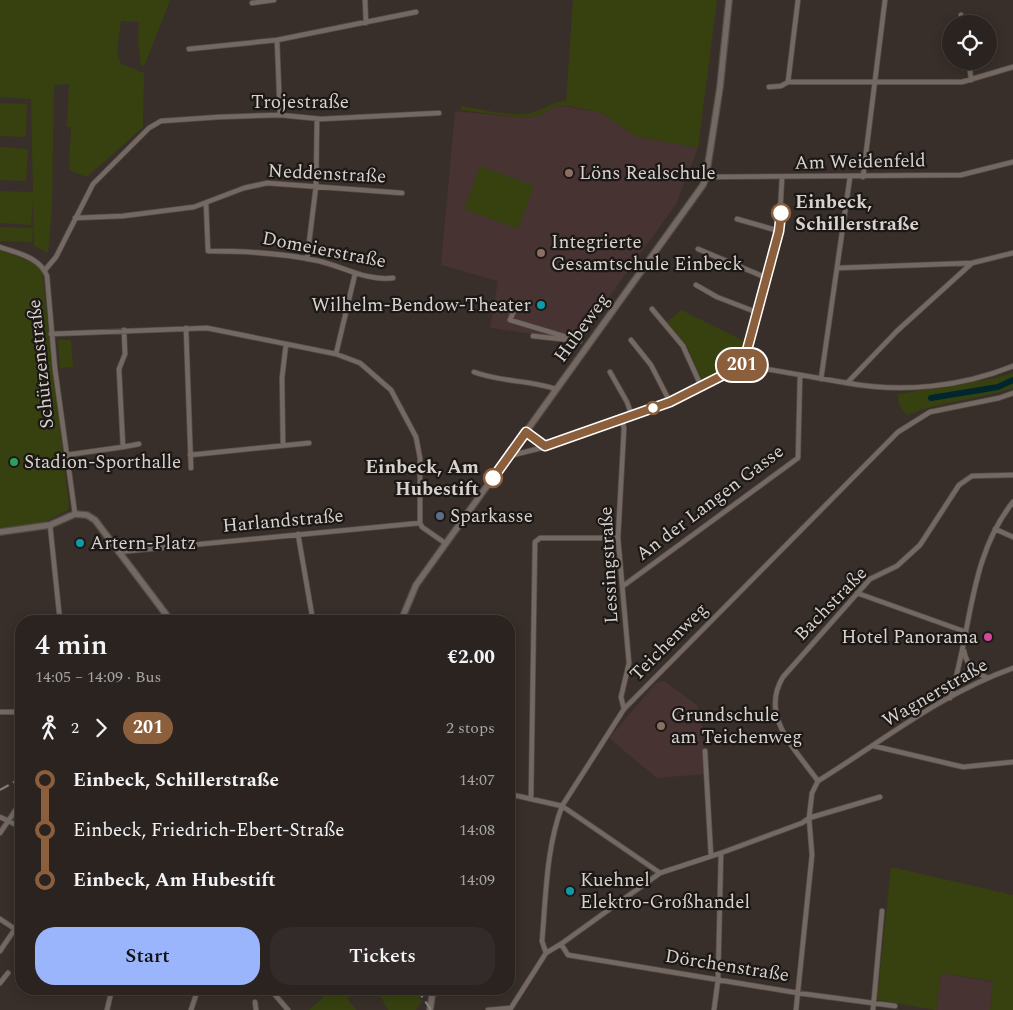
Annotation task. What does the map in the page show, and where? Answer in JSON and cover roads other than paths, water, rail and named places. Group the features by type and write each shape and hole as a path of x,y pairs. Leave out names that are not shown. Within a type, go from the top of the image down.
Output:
{"street":[{"path":"252,3 274,0"},
{"path":"365,0 366,23"},
{"name":"Hubeweg","path":"404,615 416,585 445,543 509,456 528,434 556,389 706,177 720,87 728,0"},
{"path":"788,82 798,0"},
{"path":"863,177 885,0"},
{"path":"189,49 277,40 416,12"},
{"path":"277,40 280,116"},
{"path":"769,87 781,86 788,82 962,82 1013,67"},
{"path":"970,70 971,80"},
{"name":"Trojestraße","path":"161,121 280,116 317,119 439,113"},
{"path":"306,259 309,253 316,186 317,119"},
{"name":"Schützenstraße","path":"45,270 56,257 93,184 150,128 161,121"},
{"name":"Am Weidenfeld","path":"706,177 850,178 961,175 1013,162"},
{"path":"743,365 779,231 782,178"},
{"path":"821,379 850,178"},
{"name":"Neddenstraße","path":"75,218 158,212 206,203 228,194 267,183 402,193"},
{"name":"Domeierstraße","path":"206,203 208,251 271,254 306,259 334,264 355,274 384,279 393,278"},
{"path":"737,219 779,231"},
{"name":"Schützenstraße","path":"0,247 34,260 45,270 72,514"},
{"path":"698,250 728,264 767,278"},
{"path":"838,268 972,263 1013,253"},
{"path":"847,383 897,331 972,263"},
{"path":"336,354 355,274"},
{"path":"696,285 717,297 756,312"},
{"path":"652,309 683,346 701,386"},
{"path":"513,313 510,320 580,341"},
{"path":"186,328 191,468"},
{"path":"51,334 208,328 336,354 360,363 391,390 416,437 420,458 420,523 422,527 445,543"},
{"path":"123,447 120,369 125,354 124,330"},
{"path":"544,337 546,331"},
{"path":"533,336 591,342"},
{"path":"632,340 651,365 670,402"},
{"path":"284,445 282,392 286,344"},
{"path":"509,456 545,446 670,402 743,365 880,388 986,378 1013,366"},
{"path":"474,372 486,376 538,382 556,389"},
{"path":"610,372 627,402 632,416"},
{"name":"An der Langen Gasse","path":"623,586 798,458 800,376"},
{"name":"Teichenweg","path":"546,953 542,942 550,849 562,806 624,708 898,432 930,412 985,402 1013,393"},
{"name":"Lessingstraße","path":"622,420 624,428 618,538 629,663 621,697 624,708"},
{"path":"528,434 545,446"},
{"path":"190,455 309,443"},
{"path":"66,455 139,444"},
{"name":"Bachstraße","path":"818,781 779,725 775,714 774,699 778,686 785,674 870,579 896,566 911,555 920,545 958,485 972,476 1013,475"},
{"path":"950,698 964,647 975,585 989,538 1013,502"},
{"path":"0,532 50,525 72,514 88,515 95,520 165,615"},
{"name":"Harlandstraße","path":"117,552 420,523"},
{"path":"50,525 59,615"},
{"path":"994,529 1013,537"},
{"path":"298,534 312,615"},
{"path":"532,798 535,542 540,538 618,538"},
{"path":"858,593 862,597 966,632"},
{"path":"964,647 970,667 978,674 988,678"},
{"name":"Wagnerstraße","path":"818,781 950,698 988,678 1013,668"},
{"path":"0,712 15,712"},
{"path":"874,746 963,767 1013,762"},
{"path":"705,751 711,856"},
{"path":"796,1010 812,855 809,818 812,793 818,781"},
{"path":"515,795 562,806 660,872"},
{"path":"488,1010 511,1009 546,953 660,872 721,853 802,823 809,818 880,797"},
{"path":"0,832 15,810"},
{"path":"0,817 15,823"},
{"path":"714,1010 718,980 721,853"},
{"path":"873,1010 882,911"},
{"path":"0,919 15,929 0,951"},
{"name":"Dörchenstraße","path":"561,944 568,955 798,993 895,1006"},
{"path":"0,983 8,973"},
{"path":"107,1010 111,995"},
{"path":"191,1010 196,995"},
{"path":"275,995 288,1010"},
{"path":"430,1010 433,995"},
{"path":"255,1002 256,1010"}],"waterway":[{"path":"931,398 998,387 1013,380"}],"railway":[{"path":"0,790 15,781"},
{"path":"421,995 431,1010"}],"place":[{"name":"Löns Realschule","path":"569,173"},
{"name":"Einbeck, Schillerstraße","path":"781,213"},
{"name":"Integrierte Gesamtschule Einbeck","path":"541,253"},
{"name":"Wilhelm-Bendow-Theater","path":"541,305"},
{"name":"Stadion-Sporthalle","path":"14,462"},
{"name":"Einbeck, Am Hubestift","path":"493,478"},
{"name":"Sparkasse","path":"440,516"},
{"name":"Artern-Platz","path":"80,543"},
{"name":"Hotel Panorama","path":"988,637"},
{"name":"Grundschule am Teichenweg","path":"661,726"},
{"name":"Kuehnel Elektro-Großhandel","path":"570,891"}]}
